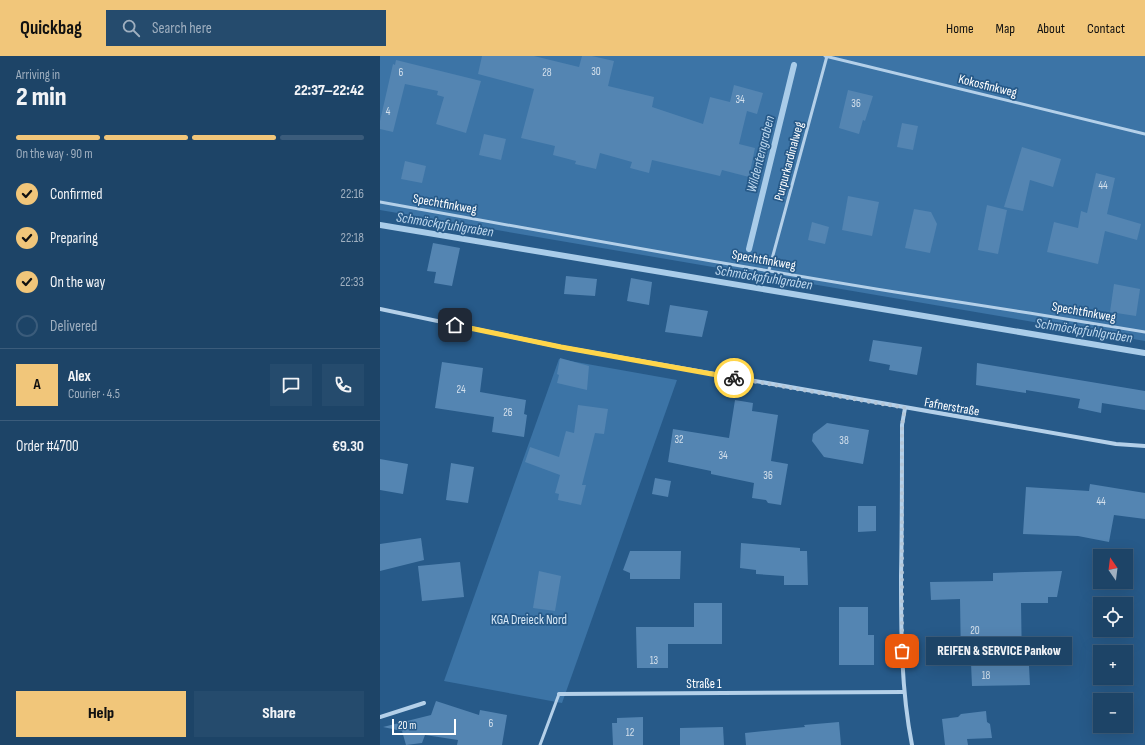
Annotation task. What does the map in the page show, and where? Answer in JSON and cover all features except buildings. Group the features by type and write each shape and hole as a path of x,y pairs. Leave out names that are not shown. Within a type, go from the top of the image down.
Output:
{"street":[{"name":"Fafnerstraße","path":"380,309 561,347 1116,444 1145,446"},
{"path":"905,408 902,425 901,627 904,692 912,745"},
{"name":"Straße 1","path":"559,694 904,692"},
{"path":"380,718 424,703"}],"lane":[{"name":"Kokosfinkweg","path":"826,56 1145,134"},
{"name":"Purpurkardinalweg","path":"769,270 826,56"},
{"name":"Spechtfinkweg","path":"380,202 895,292 1028,312 1145,332"},
{"name":"Straße 1","path":"540,745 559,694"}],"green space":[{"path":"380,56 1145,56 1145,341 380,210"},
{"name":"KGA Dreieck Nord","path":"559,359 677,380 562,703 444,681"}],"waterway":[{"name":"Wildentengraben","path":"749,249 794,65"},
{"name":"Schmöckpfuhlgraben","path":"380,225 1145,353"}],"way so far":[{"path":"734,378 905,408 902,425 902,651"}],"place":[{"name":"REIFEN & SERVICE Pankow","path":"902,651"}],"route":[{"path":"455,325 561,347 734,378"}]}
